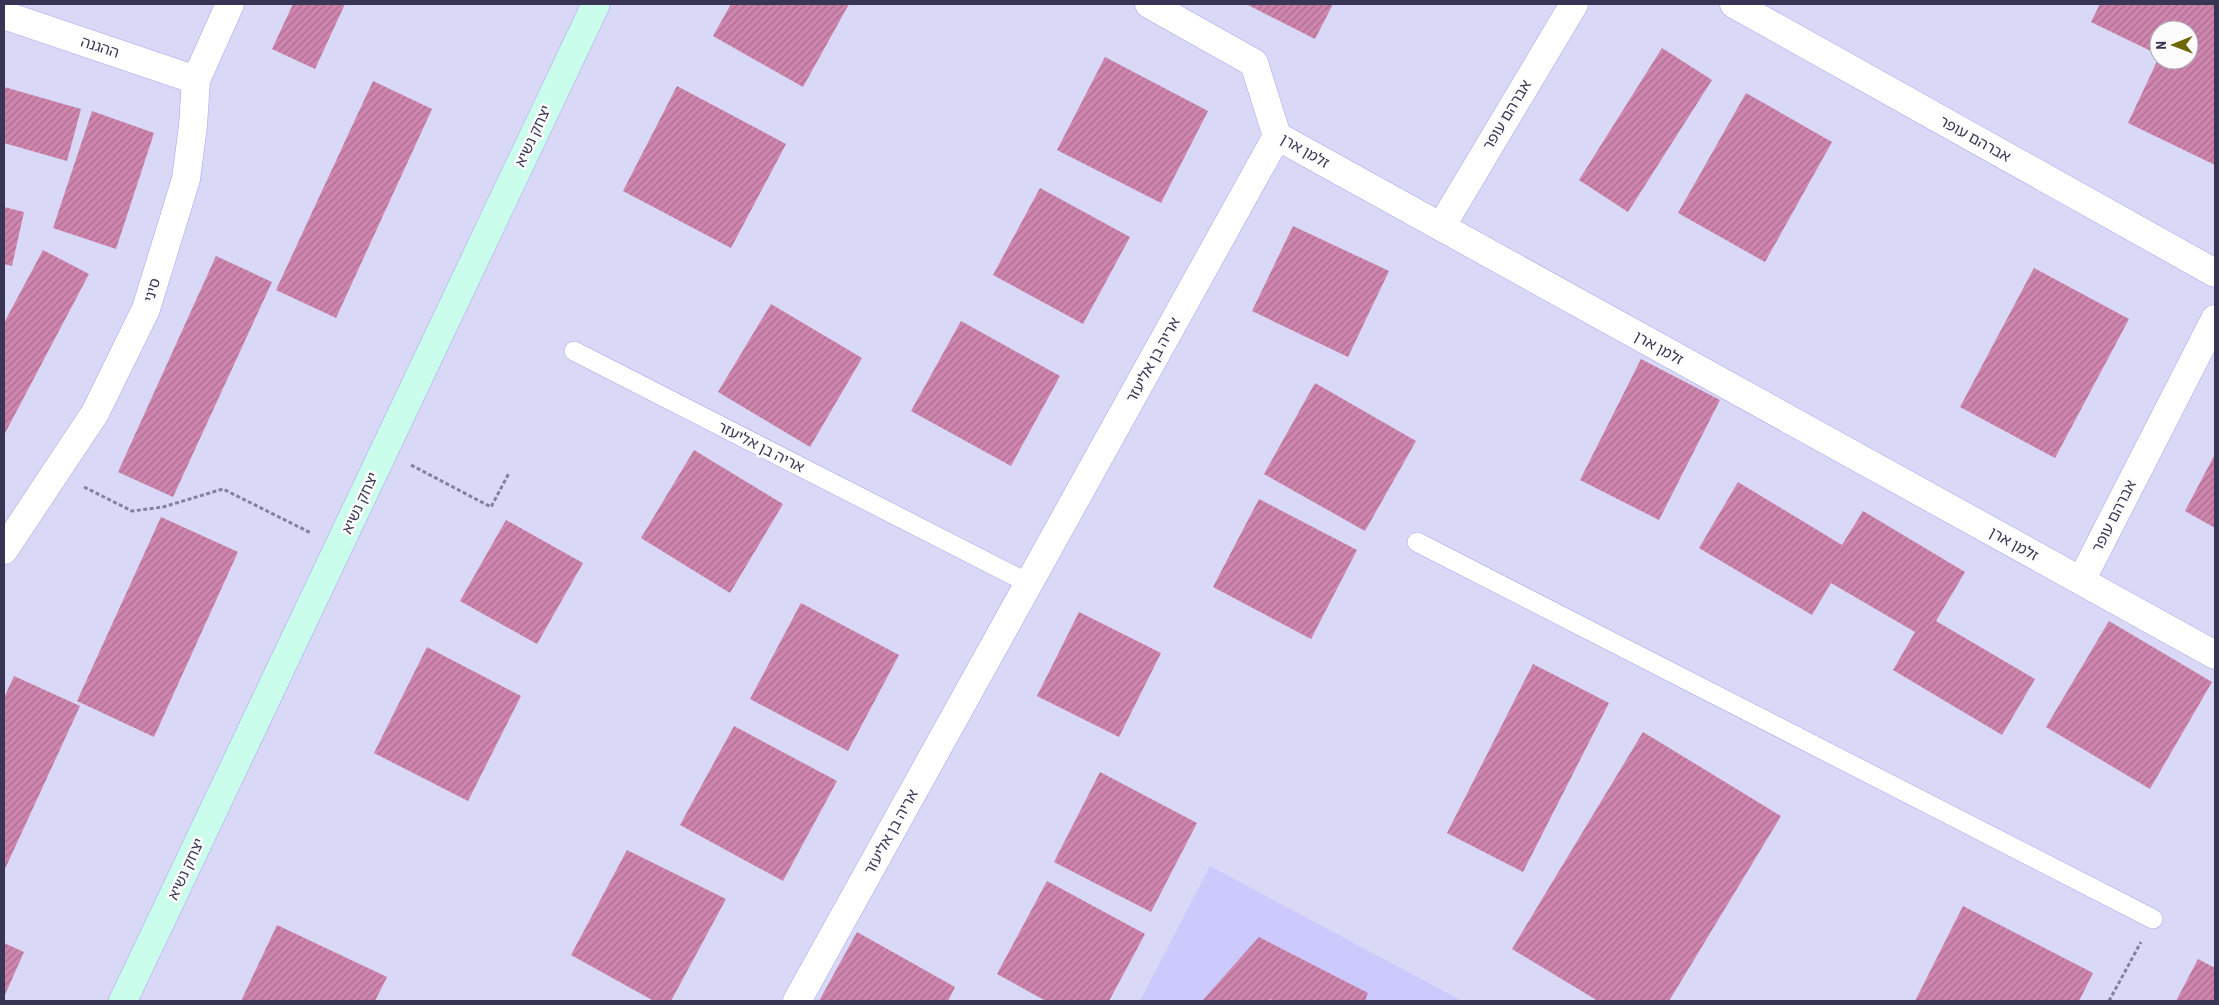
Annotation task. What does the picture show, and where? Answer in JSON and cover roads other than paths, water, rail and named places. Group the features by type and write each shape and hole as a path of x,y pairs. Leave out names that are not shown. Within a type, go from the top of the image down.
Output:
{"main road":[{"name":"יצחק נשיא","path":"124,1001 596,4"}],"street":[{"name":"סיני","path":"4,550 95,413 146,308 186,179 193,126 196,80 230,4"},
{"name":"זלמן ארן","path":"1149,4 1254,62 1277,136 2215,655"},
{"name":"אברהם עופר","path":"1441,227 1574,4"},
{"name":"אברהם עופר","path":"1734,4 2215,273"},
{"name":"ההגנה","path":"4,16 196,80"},
{"name":"אריה בן אליעזר","path":"797,1001 1277,136"},
{"name":"אברהם עופר","path":"2081,580 2215,319"}],"lane":[{"name":"אריה בן אליעזר","path":"574,351 1028,583"},
{"path":"1417,542 2152,919"}]}
